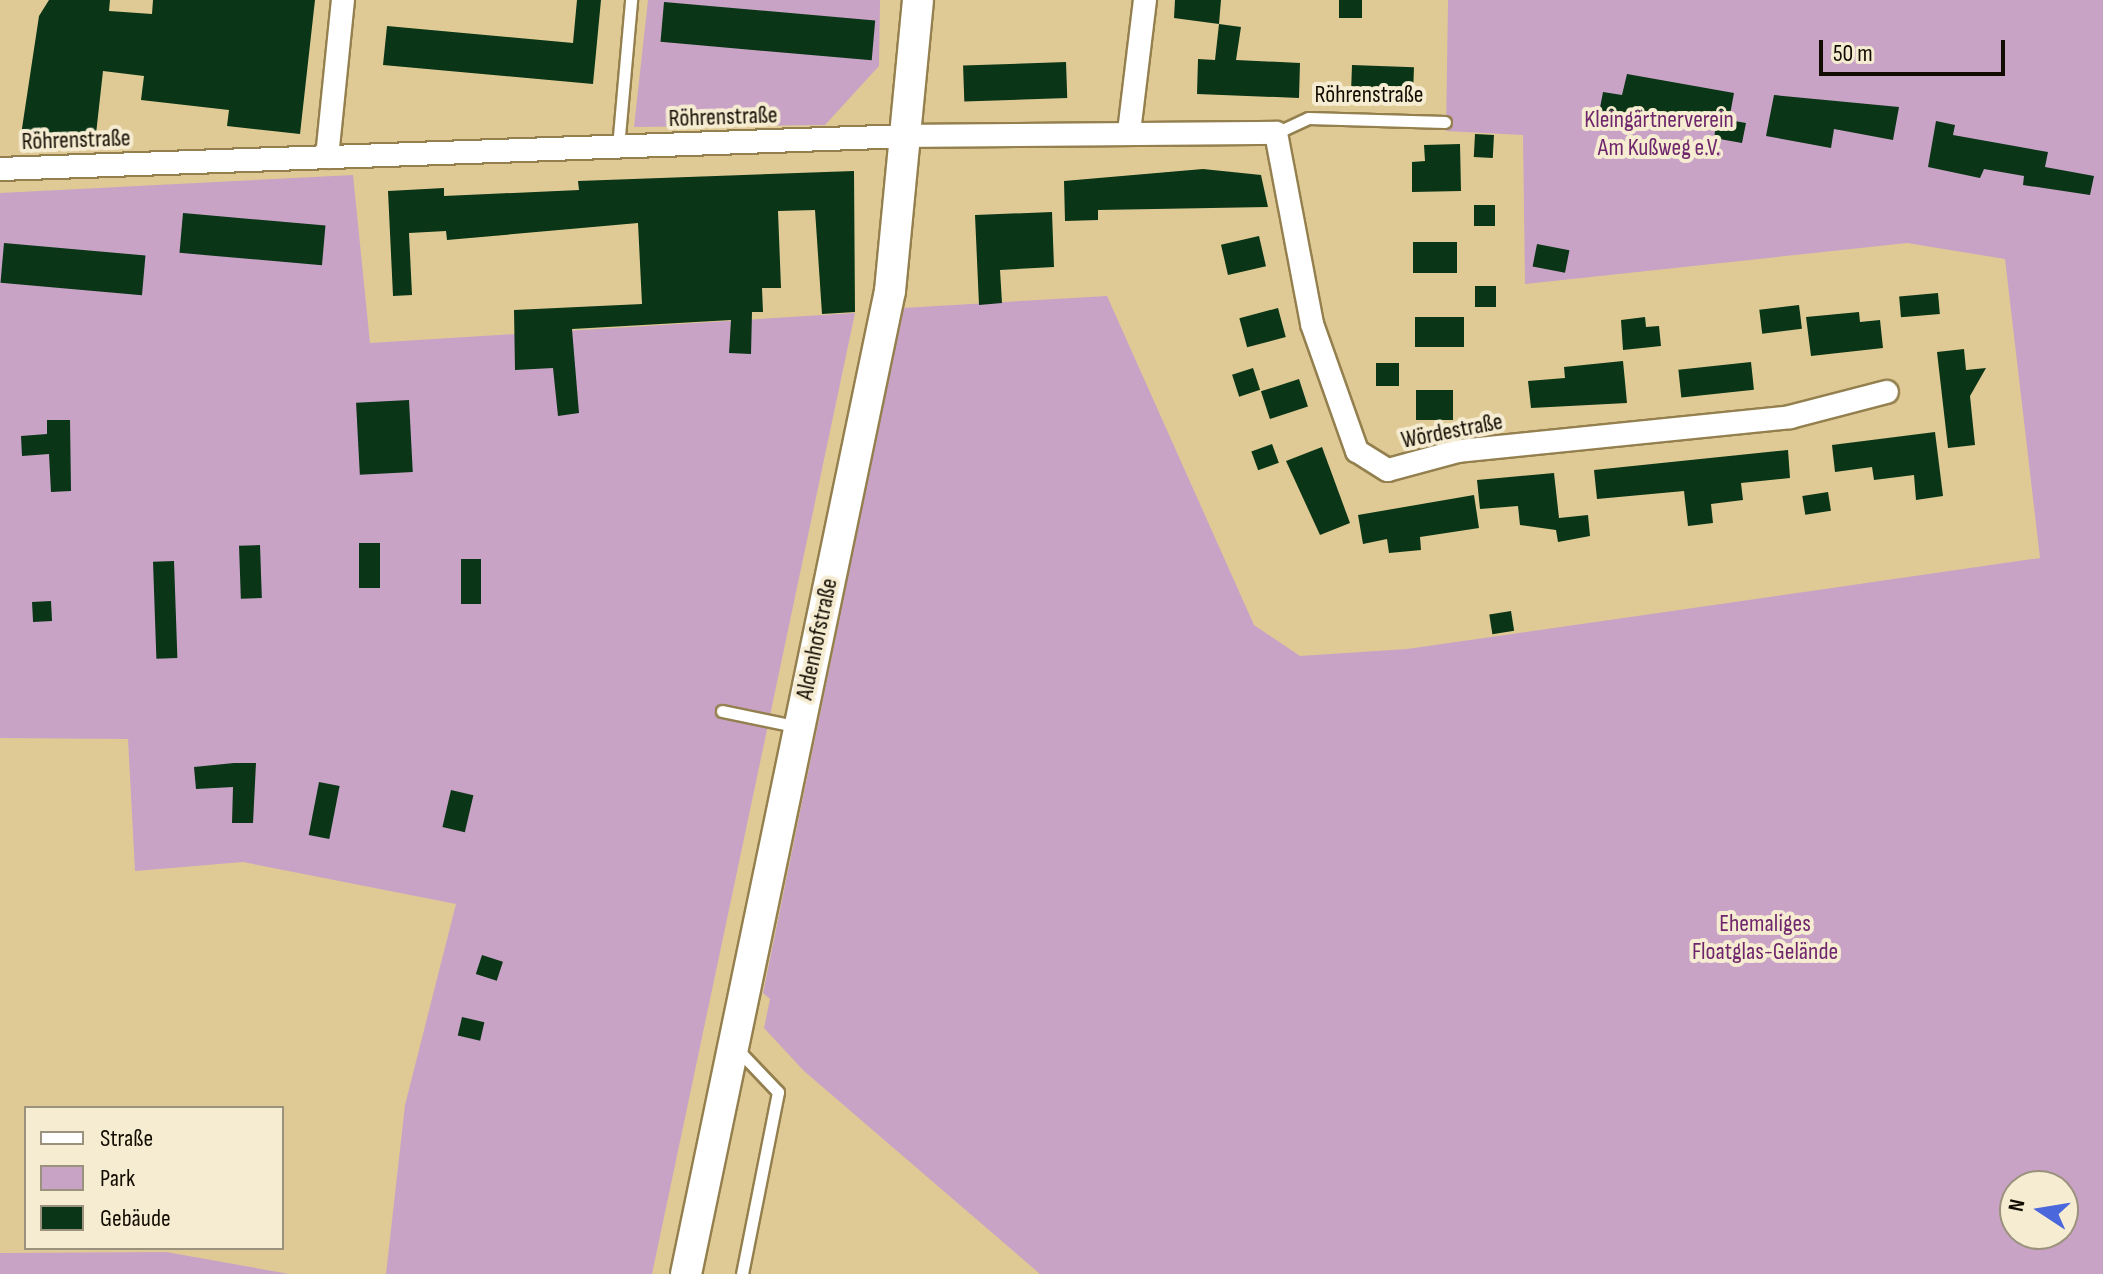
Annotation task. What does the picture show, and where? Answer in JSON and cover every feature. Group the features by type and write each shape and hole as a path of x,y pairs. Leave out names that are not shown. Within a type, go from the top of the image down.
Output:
{"street":[{"path":"327,157 343,0"},
{"name":"Aldenhofstraße","path":"686,1274 890,291 909,136 918,0"},
{"path":"1129,132 1145,0"},
{"name":"Röhrenstraße","path":"0,169 909,136 1276,133"},
{"name":"Wördestraße","path":"1276,133 1312,324 1357,451 1388,470 1458,451 1790,417 1887,392"}],"lane":[{"path":"618,147 631,0"},
{"name":"Röhrenstraße","path":"1276,133 1308,118 1445,122"},
{"path":"722,711 799,727"},
{"path":"734,1046 778,1092 742,1274"}],"green space":[{"path":"648,0 880,0 879,66 825,125 634,127"},
{"name":"Ehemaliges Floatglas-Gelände","path":"1448,0 2103,0 2103,1274 1040,1274 804,1071 764,1028 770,999 763,993 903,308 1107,296 1254,625 1300,656 1407,649 2040,558 2005,259 1907,243 1525,284 1523,135 1446,131"},
{"path":"353,175 370,343 855,313 652,1274 386,1274 405,1105 456,904 243,862 135,871 128,739 0,738 0,193"},
{"path":"166,1252 289,1274 0,1274 0,1253"}],"building":[{"path":"49,0 110,0 109,11 152,14 153,0 315,0 300,134 227,126 229,110 141,100 144,76 103,71 95,143 21,135 39,16"},
{"path":"577,0 601,0 593,84 383,65 387,26 573,43"},
{"path":"1175,0 1221,0 1219,24 1174,18"},
{"path":"1339,0 1362,0 1362,18 1339,18"},
{"path":"664,2 875,20 872,60 661,42"},
{"path":"1219,24 1241,27 1236,60 1300,63 1299,98 1197,94 1198,59 1215,60"},
{"path":"1066,62 1067,98 964,102 963,66"},
{"path":"1352,65 1414,67 1413,102 1351,100"},
{"path":"1627,74 1734,93 1729,120 1746,123 1742,143 1714,138 1716,126 1634,110 1633,119 1599,113 1603,92 1622,95"},
{"path":"1774,95 1899,107 1893,140 1834,129 1831,148 1766,136"},
{"path":"1936,121 1955,125 1953,135 2048,152 2045,167 2094,176 2090,195 2023,185 2024,176 1984,169 1980,178 1928,167"},
{"path":"1475,134 1494,135 1493,158 1474,157"},
{"path":"1460,144 1461,191 1412,192 1412,162 1425,161 1424,145"},
{"path":"1203,169 1261,175 1268,207 1098,210 1098,220 1065,221 1064,181"},
{"path":"854,171 855,312 822,314 815,210 778,211 781,288 762,288 763,312 752,312 751,354 729,353 731,320 572,329 579,413 558,416 553,368 515,370 514,310 642,304 638,223 447,240 446,231 409,233 412,295 393,296 388,191 444,188 444,196 579,190 578,181"},
{"path":"1474,205 1495,205 1495,226 1474,226"},
{"path":"1052,212 1054,267 1000,270 1002,303 979,305 975,215"},
{"path":"183,213 325,225 322,265 180,253"},
{"path":"1259,236 1266,266 1228,275 1221,245"},
{"path":"1413,242 1457,242 1457,273 1413,273"},
{"path":"4,243 145,255 142,295 1,283"},
{"path":"1537,244 1569,250 1565,273 1533,267"},
{"path":"1475,286 1496,286 1496,307 1475,307"},
{"path":"1938,293 1940,314 1901,317 1899,296"},
{"path":"1799,305 1802,329 1762,334 1759,310"},
{"path":"1278,308 1286,337 1247,347 1239,318"},
{"path":"1859,312 1860,322 1880,320 1883,348 1811,356 1806,317"},
{"path":"1415,317 1464,317 1464,347 1415,347"},
{"path":"1645,317 1646,327 1659,326 1661,346 1623,350 1621,320"},
{"path":"1964,349 1966,370 1986,368 1970,396 1975,445 1948,448 1937,352"},
{"path":"1623,361 1627,403 1531,408 1528,381 1565,378 1564,367"},
{"path":"1751,362 1754,390 1681,397 1678,370"},
{"path":"1376,363 1399,363 1399,386 1376,386"},
{"path":"1253,368 1260,390 1239,397 1232,375"},
{"path":"1299,379 1308,407 1270,419 1261,391"},
{"path":"1416,390 1453,390 1453,420 1416,420"},
{"path":"409,400 413,472 360,475 356,403"},
{"path":"47,420 70,420 71,491 51,492 49,454 22,456 21,436 47,434"},
{"path":"1935,432 1943,496 1916,500 1914,475 1874,480 1872,467 1835,472 1832,445"},
{"path":"1272,444 1279,463 1258,470 1251,452"},
{"path":"1322,447 1350,523 1320,535 1286,461"},
{"path":"1788,450 1790,478 1741,483 1743,500 1711,504 1713,523 1688,526 1684,491 1597,499 1594,470"},
{"path":"1554,473 1559,518 1588,515 1590,536 1558,542 1556,530 1520,525 1518,506 1480,509 1477,480"},
{"path":"1828,492 1831,511 1805,515 1802,496"},
{"path":"1474,495 1479,528 1420,537 1421,550 1389,553 1387,539 1363,544 1358,515"},
{"path":"359,543 380,543 380,588 359,588"},
{"path":"260,545 262,598 241,599 239,546"},
{"path":"461,559 481,559 481,604 461,604"},
{"path":"174,561 177,658 156,659 153,562"},
{"path":"51,601 52,621 33,622 32,602"},
{"path":"1511,611 1514,631 1492,634 1489,614"},
{"path":"256,763 253,823 232,823 233,787 196,789 194,767"},
{"path":"319,782 340,786 329,839 309,835"},
{"path":"451,790 473,795 465,832 442,827"},
{"path":"482,955 503,962 497,981 476,974"},
{"path":"462,1017 484,1022 480,1041 458,1036"}],"park label":[{"name":"Kleingärtnerverein Am Kußweg e.V.","path":"1659,134"}]}
